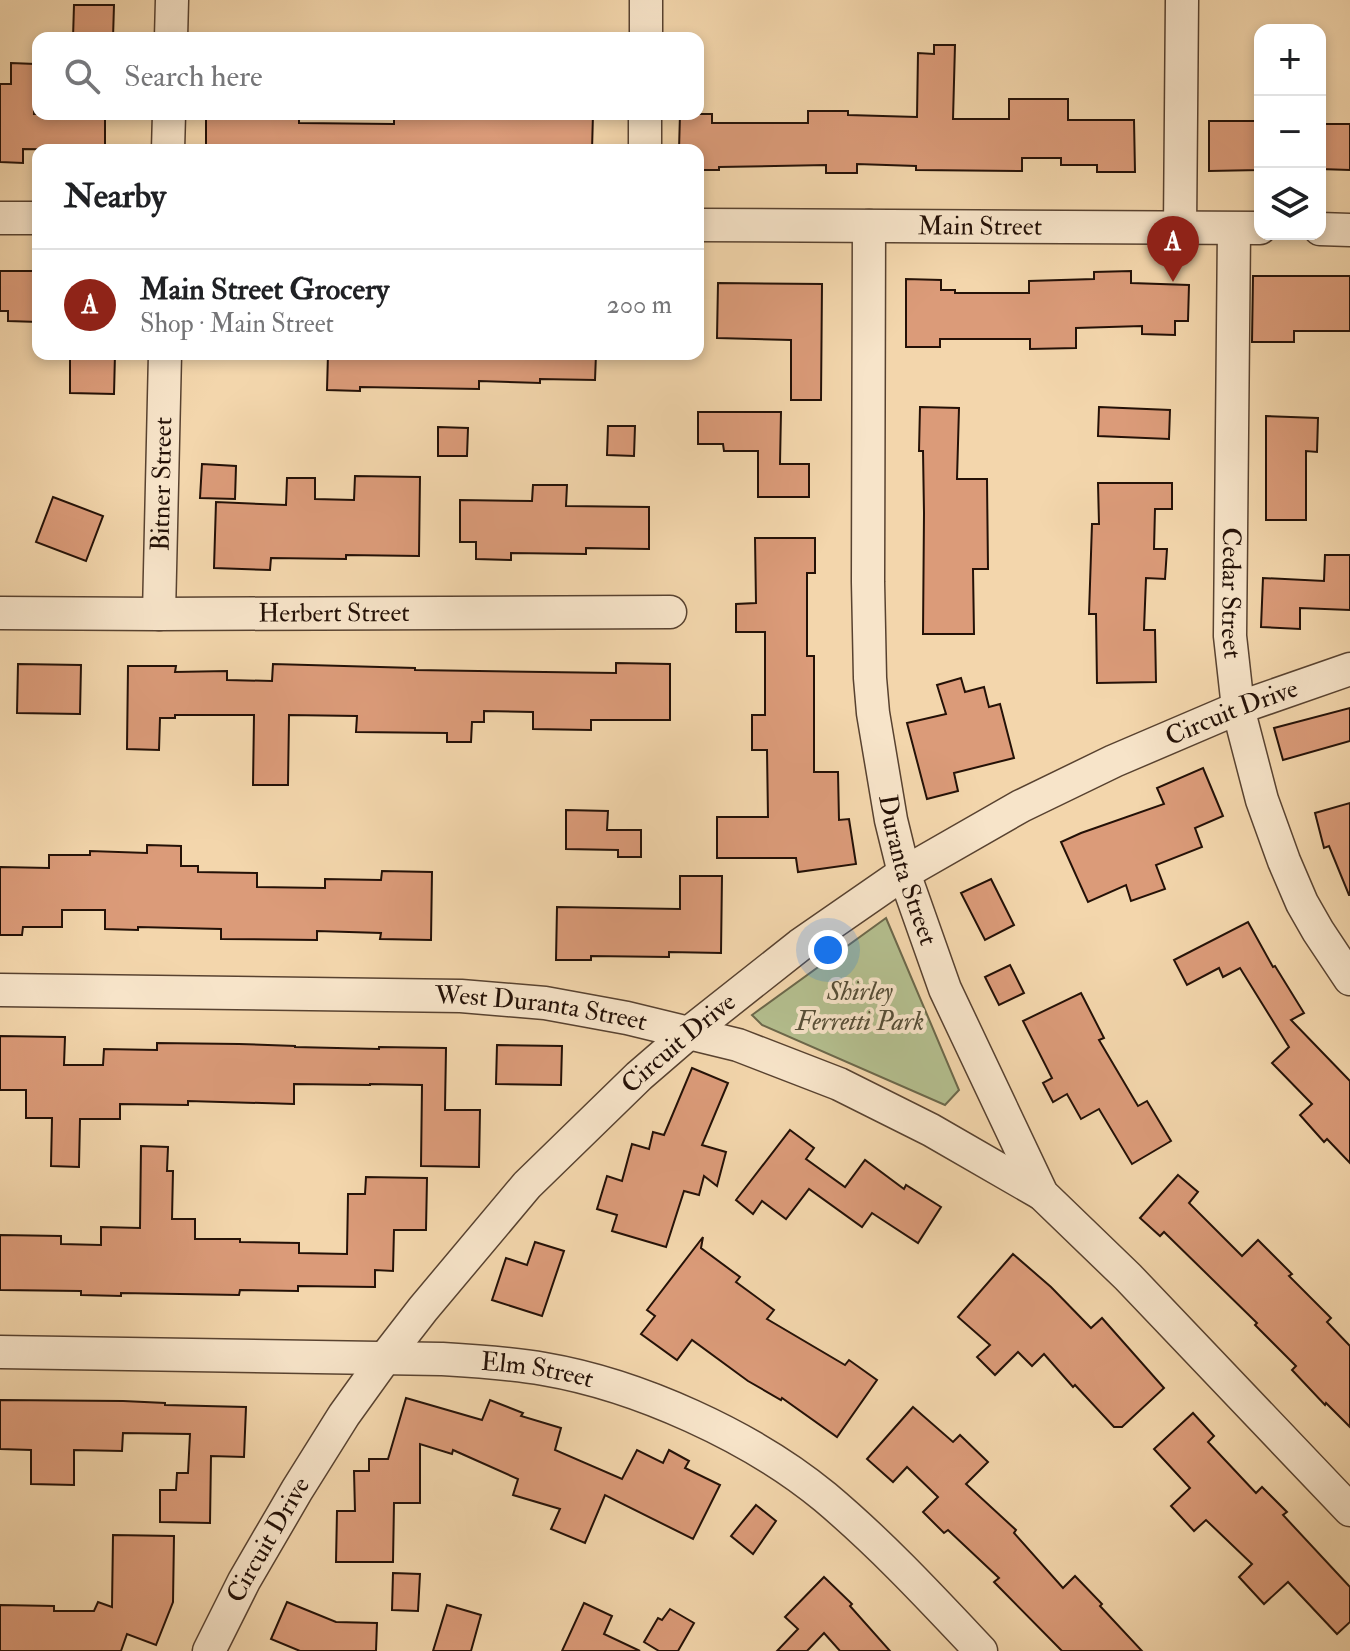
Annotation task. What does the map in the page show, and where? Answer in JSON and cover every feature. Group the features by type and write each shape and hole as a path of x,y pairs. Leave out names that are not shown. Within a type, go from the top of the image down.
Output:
{"street":[{"path":"171,32 172,0"},
{"path":"646,0 646,32"},
{"path":"1180,228 1182,0"},
{"path":"168,144 169,120"},
{"path":"645,120 645,144"},
{"path":"0,218 32,218"},
{"name":"Main Street","path":"704,225 1247,228"},
{"name":"Duranta Street","path":"869,226 870,678 891,820 904,873 945,989 1042,1194 1128,1277 1350,1510"},
{"name":"Cedar Street","path":"1247,228 1230,636 1238,708 1262,800 1284,861 1312,921 1350,979"},
{"path":"1326,229 1350,230"},
{"name":"Bitner Street","path":"159,614 165,360"},
{"name":"Herbert Street","path":"0,613 670,612"},
{"name":"Circuit Drive","path":"209,1651 244,1581 297,1490 344,1415 423,1309 527,1185 639,1076 690,1032 800,945 904,873 1021,806 1114,761 1238,708 1350,669"},
{"name":"West Duranta Street","path":"0,990 461,996 545,1003 690,1032 738,1045 839,1084 931,1130 1042,1194"},
{"name":"Elm Street","path":"0,1352 495,1362 591,1379 643,1396 727,1434 773,1459 823,1495 870,1537 981,1651"}],"green space":[{"name":"Shirley Ferretti Park","path":"886,918 959,1090 945,1105 762,1025 752,1015"}],"building":[{"path":"74,5 114,5 113,32 73,32"},
{"path":"934,45 955,45 953,119 1009,119 1009,99 1068,99 1068,120 1134,120 1135,172 1097,172 1097,165 1061,165 1061,158 1022,158 1022,171 916,170 916,166 857,164 857,173 826,173 826,165 704,170 704,144 679,144 680,120 704,120 704,114 712,114 712,123 808,123 808,111 917,117 918,53 934,54"},
{"path":"11,63 32,64 32,120 105,120 105,144 32,144 32,149 23,149 23,163 0,162 0,84 11,84"},
{"path":"206,120 394,124 394,120 593,120 592,144 206,144"},
{"path":"1209,121 1254,121 1254,170 1209,171"},
{"path":"1326,124 1350,124 1350,170 1326,169"},
{"path":"0,271 32,271 32,322 8,321 8,311 0,311"},
{"path":"1131,271 1131,283 1189,285 1188,321 1175,321 1175,335 1142,334 1142,326 1076,328 1076,348 1030,349 1030,339 940,339 940,347 906,347 906,279 941,280 941,290 955,290 955,293 1029,293 1029,281 1094,279 1094,272"},
{"path":"1253,276 1350,276 1350,331 1294,331 1294,342 1252,342"},
{"path":"718,283 822,284 821,400 791,400 791,340 717,338"},
{"path":"70,360 115,360 114,394 70,393"},
{"path":"328,360 596,360 595,380 540,379 540,383 479,381 479,389 360,387 360,391 327,390"},
{"path":"920,407 959,408 957,479 987,479 988,569 973,569 974,634 923,634 924,513 923,451 919,451"},
{"path":"1099,407 1170,410 1169,439 1098,436"},
{"path":"698,412 781,412 780,464 809,464 809,497 758,497 758,451 724,451 723,444 698,444"},
{"path":"1266,416 1318,418 1317,452 1306,451 1306,520 1266,520"},
{"path":"608,426 635,426 634,456 607,455"},
{"path":"438,427 468,428 467,456 438,456"},
{"path":"202,464 236,466 235,499 200,498"},
{"path":"355,476 420,477 419,556 271,558 270,570 214,568 216,502 286,505 287,478 315,478 315,499 354,500"},
{"path":"1098,483 1172,483 1172,509 1155,509 1154,549 1167,549 1165,579 1146,578 1144,630 1155,630 1156,682 1097,683 1096,614 1089,614 1092,524 1099,524"},
{"path":"533,485 567,485 566,506 649,507 649,549 586,548 586,554 511,553 511,560 476,559 476,542 460,542 460,500 532,501"},
{"path":"53,497 103,516 86,561 36,542"},
{"path":"755,538 815,538 815,573 807,573 807,656 814,656 814,772 838,772 839,820 849,819 856,864 798,872 796,858 717,858 717,817 768,817 767,750 752,750 752,715 765,715 765,632 736,632 736,604 756,603"},
{"path":"1325,555 1350,555 1350,610 1300,608 1300,629 1261,627 1263,578 1324,581"},
{"path":"616,663 670,664 670,720 591,720 591,730 533,729 533,712 484,711 484,722 472,722 471,742 447,742 447,733 356,732 357,716 289,715 288,785 253,785 254,715 175,715 175,718 160,718 159,750 127,749 128,666 176,666 175,672 227,671 227,680 272,681 273,664 616,673"},
{"path":"18,664 81,665 80,714 17,713"},
{"path":"961,678 965,692 984,687 989,707 1000,704 1014,758 954,773 958,791 927,799 907,723 946,714 937,685"},
{"path":"1350,708 1350,741 1283,760 1274,728"},
{"path":"1203,768 1223,816 1195,828 1202,847 1156,865 1165,889 1131,901 1126,885 1088,902 1061,842 1164,804 1157,788"},
{"path":"1350,803 1349,895 1329,846 1324,848 1315,813"},
{"path":"566,810 608,811 607,830 641,830 641,857 618,857 618,850 566,849"},
{"path":"147,845 181,846 181,866 198,866 198,872 257,873 257,887 325,888 325,879 381,880 382,871 432,872 431,940 380,939 381,933 317,931 317,940 221,939 221,929 105,929 105,910 62,910 62,927 23,927 22,935 0,935 0,867 49,868 49,855 90,855 90,851 147,853"},
{"path":"680,876 722,876 721,953 669,952 669,957 591,956 591,960 556,960 557,907 680,909"},
{"path":"991,879 1014,925 985,940 961,893"},
{"path":"1248,922 1304,1013 1291,1020 1350,1081 1350,1163 1327,1139 1324,1142 1300,1115 1312,1104 1272,1063 1289,1047 1240,968 1223,977 1219,968 1187,985 1174,960"},
{"path":"1010,965 1024,993 999,1005 985,977"},
{"path":"1081,993 1104,1038 1099,1040 1138,1106 1147,1101 1171,1141 1132,1164 1099,1109 1081,1119 1067,1094 1053,1102 1043,1083 1052,1078 1023,1021"},
{"path":"0,1036 65,1037 64,1065 103,1065 104,1049 157,1050 157,1043 446,1048 445,1110 480,1110 479,1167 421,1166 422,1085 370,1084 294,1084 294,1104 188,1101 188,1105 120,1104 120,1119 80,1119 79,1167 51,1166 52,1118 26,1118 26,1090 0,1090"},
{"path":"497,1045 562,1046 561,1085 496,1084"},
{"path":"692,1068 728,1083 702,1145 726,1152 717,1186 704,1176 699,1195 684,1191 666,1247 612,1231 617,1215 597,1209 607,1176 622,1181 632,1144 649,1149 653,1132 664,1135"},
{"path":"790,1130 814,1148 806,1159 845,1187 865,1160 904,1189 906,1185 941,1207 918,1243 872,1213 862,1227 809,1189 786,1219 762,1201 753,1214 736,1200"},
{"path":"141,1146 168,1147 167,1171 173,1171 172,1219 195,1219 195,1239 299,1243 299,1253 347,1254 348,1194 365,1194 366,1177 427,1178 426,1230 394,1230 393,1271 375,1270 375,1287 298,1286 298,1291 240,1290 239,1295 121,1293 121,1296 81,1295 81,1291 0,1290 0,1235 61,1236 61,1244 101,1245 101,1227 140,1228"},
{"path":"1178,1175 1198,1192 1189,1203 1242,1256 1258,1240 1331,1318 1327,1322 1350,1346 1350,1427 1292,1370 1296,1366 1255,1325 1257,1323 1164,1232 1160,1236 1140,1218"},
{"path":"703,1237 701,1248 740,1277 736,1282 774,1310 767,1319 845,1365 849,1360 877,1380 837,1437 782,1398 748,1381 692,1340 677,1360 641,1334 655,1316 647,1310"},
{"path":"535,1242 564,1251 542,1316 492,1300 506,1258 527,1265"},
{"path":"1013,1254 1091,1328 1102,1318 1164,1388 1122,1427 1114,1427 1044,1354 1032,1366 1018,1352 995,1375 977,1357 990,1345 958,1317"},
{"path":"406,1398 482,1420 490,1400 523,1413 521,1416 561,1428 555,1450 622,1479 637,1450 663,1463 669,1450 689,1461 685,1468 720,1485 693,1539 605,1495 585,1543 551,1529 560,1509 513,1495 518,1479 453,1450 452,1454 420,1444 420,1503 394,1503 393,1562 336,1562 337,1511 355,1511 354,1471 369,1471 369,1459 388,1459"},
{"path":"0,1400 123,1401 246,1407 244,1457 211,1456 210,1523 160,1522 160,1490 176,1490 177,1473 188,1473 190,1434 123,1433 122,1451 74,1450 74,1485 31,1484 31,1450 0,1449"},
{"path":"913,1407 953,1442 960,1435 988,1462 966,1484 1016,1530 1014,1533 1063,1588 1075,1576 1142,1651 1062,1651 994,1582 999,1578 948,1530 944,1533 923,1512 938,1497 907,1467 893,1482 867,1459"},
{"path":"1193,1413 1214,1436 1208,1442 1256,1493 1262,1487 1287,1512 1283,1515 1350,1587 1350,1622 1337,1634 1288,1582 1264,1604 1239,1577 1252,1564 1206,1520 1194,1531 1171,1506 1190,1488 1154,1449"},
{"path":"756,1505 776,1521 753,1554 731,1536"},
{"path":"113,1535 174,1536 173,1602 156,1645 127,1634 121,1651 0,1651 0,1605 54,1606 54,1611 94,1611 98,1602 112,1607"},
{"path":"393,1573 420,1574 418,1611 392,1610"},
{"path":"824,1577 852,1604 850,1606 890,1651 840,1651 824,1633 807,1651 777,1651 798,1629 785,1617"},
{"path":"287,1602 336,1622 377,1623 376,1651 300,1651 271,1639"},
{"path":"584,1603 612,1616 604,1634 640,1651 562,1651"},
{"path":"447,1605 481,1615 471,1651 433,1651"},
{"path":"670,1609 694,1623 678,1651 659,1651 644,1642 658,1618 662,1620"}],"place":[{"name":"Main Street Grocery","path":"1173,282"}]}
